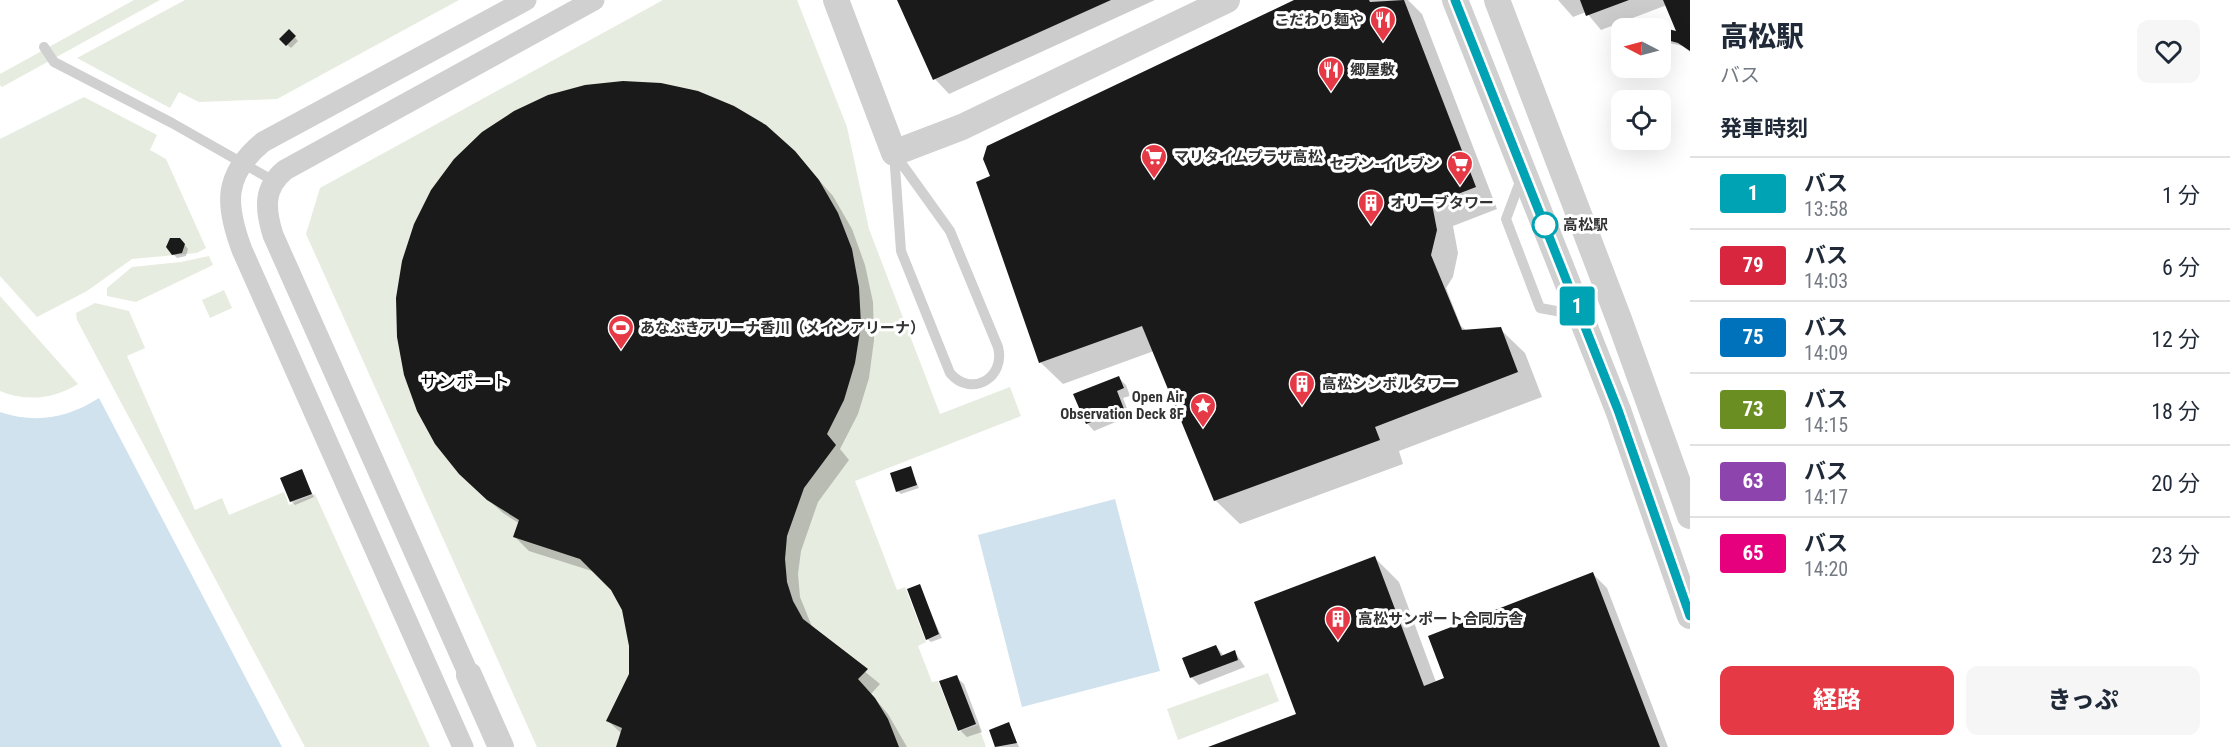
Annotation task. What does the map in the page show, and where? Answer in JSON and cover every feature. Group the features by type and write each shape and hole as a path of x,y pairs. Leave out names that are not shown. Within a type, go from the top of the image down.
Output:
{"street":[{"path":"463,747 242,250 233,226 229,200 231,187 242,163 263,142 526,0"},
{"path":"501,747 273,235 267,216 266,201 274,181 292,165 594,0"},
{"path":"836,0 894,153 962,127 1227,0"},
{"path":"1455,0 1618,410 1690,616"},
{"path":"1497,0 1582,221 1690,516"}],"lane":[{"path":"44,47 54,62 172,123 274,181"},
{"path":"894,153 950,231 998,347 1000,359 997,370 992,377 980,384 964,383 950,373 901,251 894,153"},
{"path":"1524,171 1506,219 1540,308 1581,316"}],"shaded area":[{"path":"134,0 160,0 2,87 0,85 0,74"},
{"path":"185,0 459,0 277,99 199,102 179,92 170,108 77,58"},
{"path":"663,0 797,0 847,127 869,229 940,414 1010,387 1021,416 855,481 897,590 905,587 926,642 918,646 932,682 938,681 958,732 978,725 986,747 537,747 306,234 320,188"},
{"path":"84,97 157,135 150,150 166,159 206,248 197,253 132,259 87,291 37,317 0,276 0,139"},
{"path":"209,256 213,265 136,302 107,296 107,288 132,267 181,262"},
{"path":"224,290 232,308 210,318 202,300"},
{"path":"0,296 78,384 49,396 30,398 0,391"},
{"path":"95,303 129,311 145,348 127,356 195,510 222,498 229,515 284,492 289,505 315,494 430,747 305,747 77,320 76,313"},
{"path":"1268,673 1279,701 1178,740 1167,709"}],"water":[{"path":"99,398 282,747 0,747 0,412 26,418 51,417 76,410"},
{"path":"1115,499 1160,671 1022,707 978,535"}],"building":[{"path":"897,0 1111,0 933,80"},
{"name":"マリタイムプラザ高松","path":"1294,0 1369,0 1370,2 1404,0 1476,187 1432,204 1437,230 1431,255 1462,330 1501,327 1518,372 1375,427 1380,440 1214,501 1142,326 1039,363 976,182 990,176 983,159 987,146"},
{"path":"1580,0 1629,0 1586,16"},
{"path":"1663,0 1690,0 1690,51 1671,41 1671,30 1676,31"},
{"path":"289,29 296,36 286,46 279,39"},
{"path":"623,81 661,83 698,91 734,106 766,125 795,151 819,180 838,213 852,249 859,287 861,325 855,363 844,400 827,434 836,445 804,488 787,536 785,559 787,582 793,601 803,619 868,669 858,679 875,698 888,719 899,747 616,747 622,728 606,721 629,674 629,646 622,610 611,590 580,559 513,537 519,520 487,500 459,474 435,444 417,411 404,375 397,337 396,298 402,261 414,224 431,190 454,159 482,132 514,111 548,95 585,85"},
{"path":"170,238 180,238 185,244 182,253 172,255 166,247"},
{"path":"1119,376 1124,388 1117,391 1124,409 1086,424 1073,394"},
{"path":"911,466 917,485 896,492 890,473"},
{"path":"302,469 312,494 290,502 280,478"},
{"path":"1375,556 1424,686 1444,678 1428,636 1593,572 1660,747 1208,747 1296,714 1254,602"},
{"path":"920,584 939,634 926,640 907,589"},
{"path":"1216,645 1221,656 1235,650 1238,660 1190,678 1182,658"},
{"path":"957,675 976,724 958,731 939,681"},
{"path":"1009,722 1017,743 995,747 989,730"}],"bus line":[{"name":"1","path":"1455,0 1618,410 1690,616"}],"place":[{"name":"こだわり麺や","path":"1383,43"},
{"name":"郷屋敷","path":"1331,93"},
{"name":"マリタイムプラザ高松","path":"1154,180"},
{"name":"セブン-イレブン","path":"1460,187"},
{"name":"高松駅","path":"1545,225"},
{"name":"オリーブタワー","path":"1371,226"},
{"name":"あなぶきアリーナ香川（メインアリーナ）","path":"621,351"},
{"name":"高松シンボルタワー","path":"1302,407"},
{"name":"Open Air Observation Deck 8F","path":"1203,429"},
{"name":"高松サンポート合同庁舎","path":"1338,642"}],"district":[{"name":"サンポート","path":"465,382"}]}
